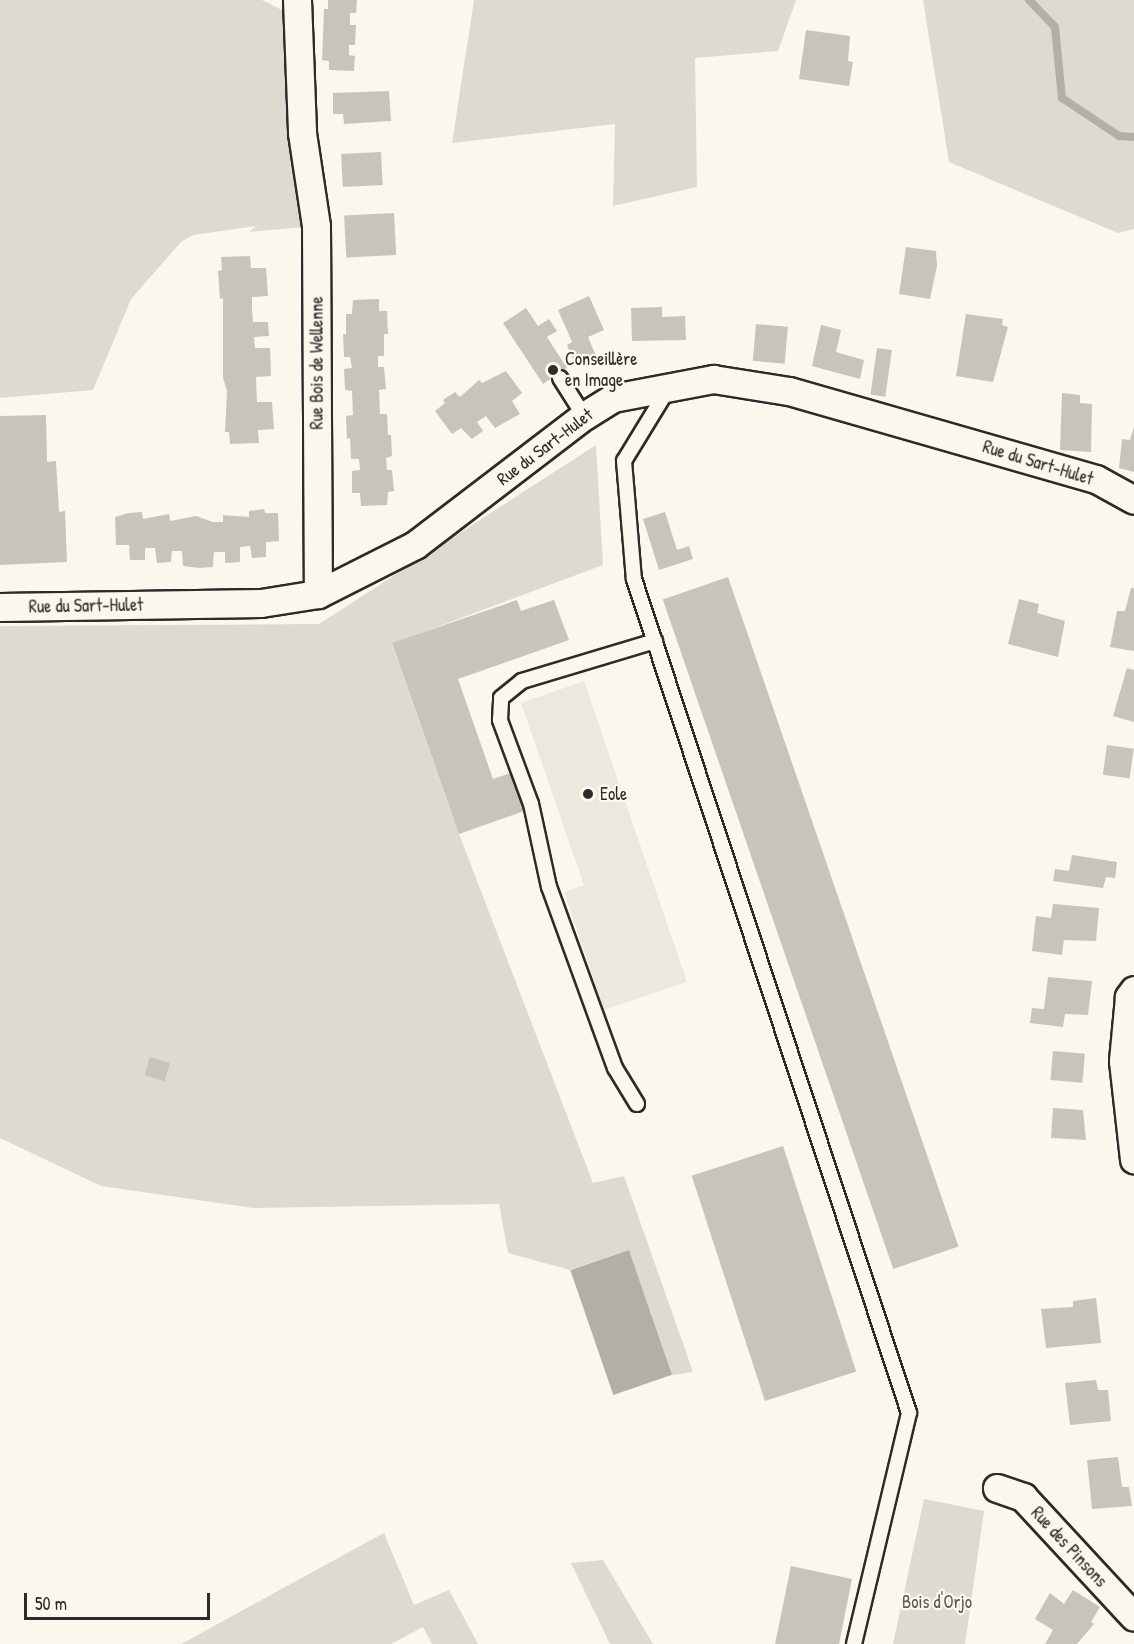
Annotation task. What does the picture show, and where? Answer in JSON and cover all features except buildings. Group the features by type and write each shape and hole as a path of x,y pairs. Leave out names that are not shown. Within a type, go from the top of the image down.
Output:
{"street":[{"name":"Rue Bois de Wellenne","path":"297,0 302,133 316,226 318,594"},
{"name":"Rue du Sart-Hulet","path":"0,608 261,603 318,594 415,545 584,416 613,398 671,384 713,379 789,391 1096,479 1134,500"},
{"path":"1134,990 1128,997 1123,1061 1134,1159"},
{"name":"Rue des Pinsons","path":"997,1488 1023,1497 1134,1617"}],"lane":[{"path":"560,378 584,416"},
{"path":"671,384 624,461 634,579 909,1413 854,1644"},
{"path":"637,1104 615,1068 549,887 531,804 500,720 501,698 522,681 655,641"}],"shaded area":[{"name":"Eole","path":"584,681 687,982 604,1010 564,892 584,885 521,703"},
{"path":"629,1250 672,1375 613,1395 570,1270"}],"green space":[{"path":"0,0 262,0 298,18 316,226 249,232 256,226 193,235 181,242 131,299 93,390 0,398"},
{"path":"474,0 796,0 778,51 695,58 697,187 613,206 615,124 452,143"},
{"path":"923,0 1134,0 1134,229 1118,233 949,162"},
{"path":"596,445 603,565 392,644 459,834 593,1183 624,1176 693,1372 672,1375 629,1250 570,1270 508,1253 499,1204 253,1208 101,1186 0,1138 0,626 319,624"},
{"name":"Bois d'Orjo","path":"924,1499 984,1511 965,1644 893,1644"},
{"path":"384,1533 414,1605 449,1590 478,1644 432,1644 423,1627 391,1644 181,1644"},
{"path":"603,1560 653,1644 610,1644 571,1563"}],"waterway":[{"path":"1029,0 1055,27 1062,98 1119,136 1134,137"}],"place":[{"name":"Conseillère en Image","path":"553,370"},
{"name":"Eole","path":"588,794"}]}
